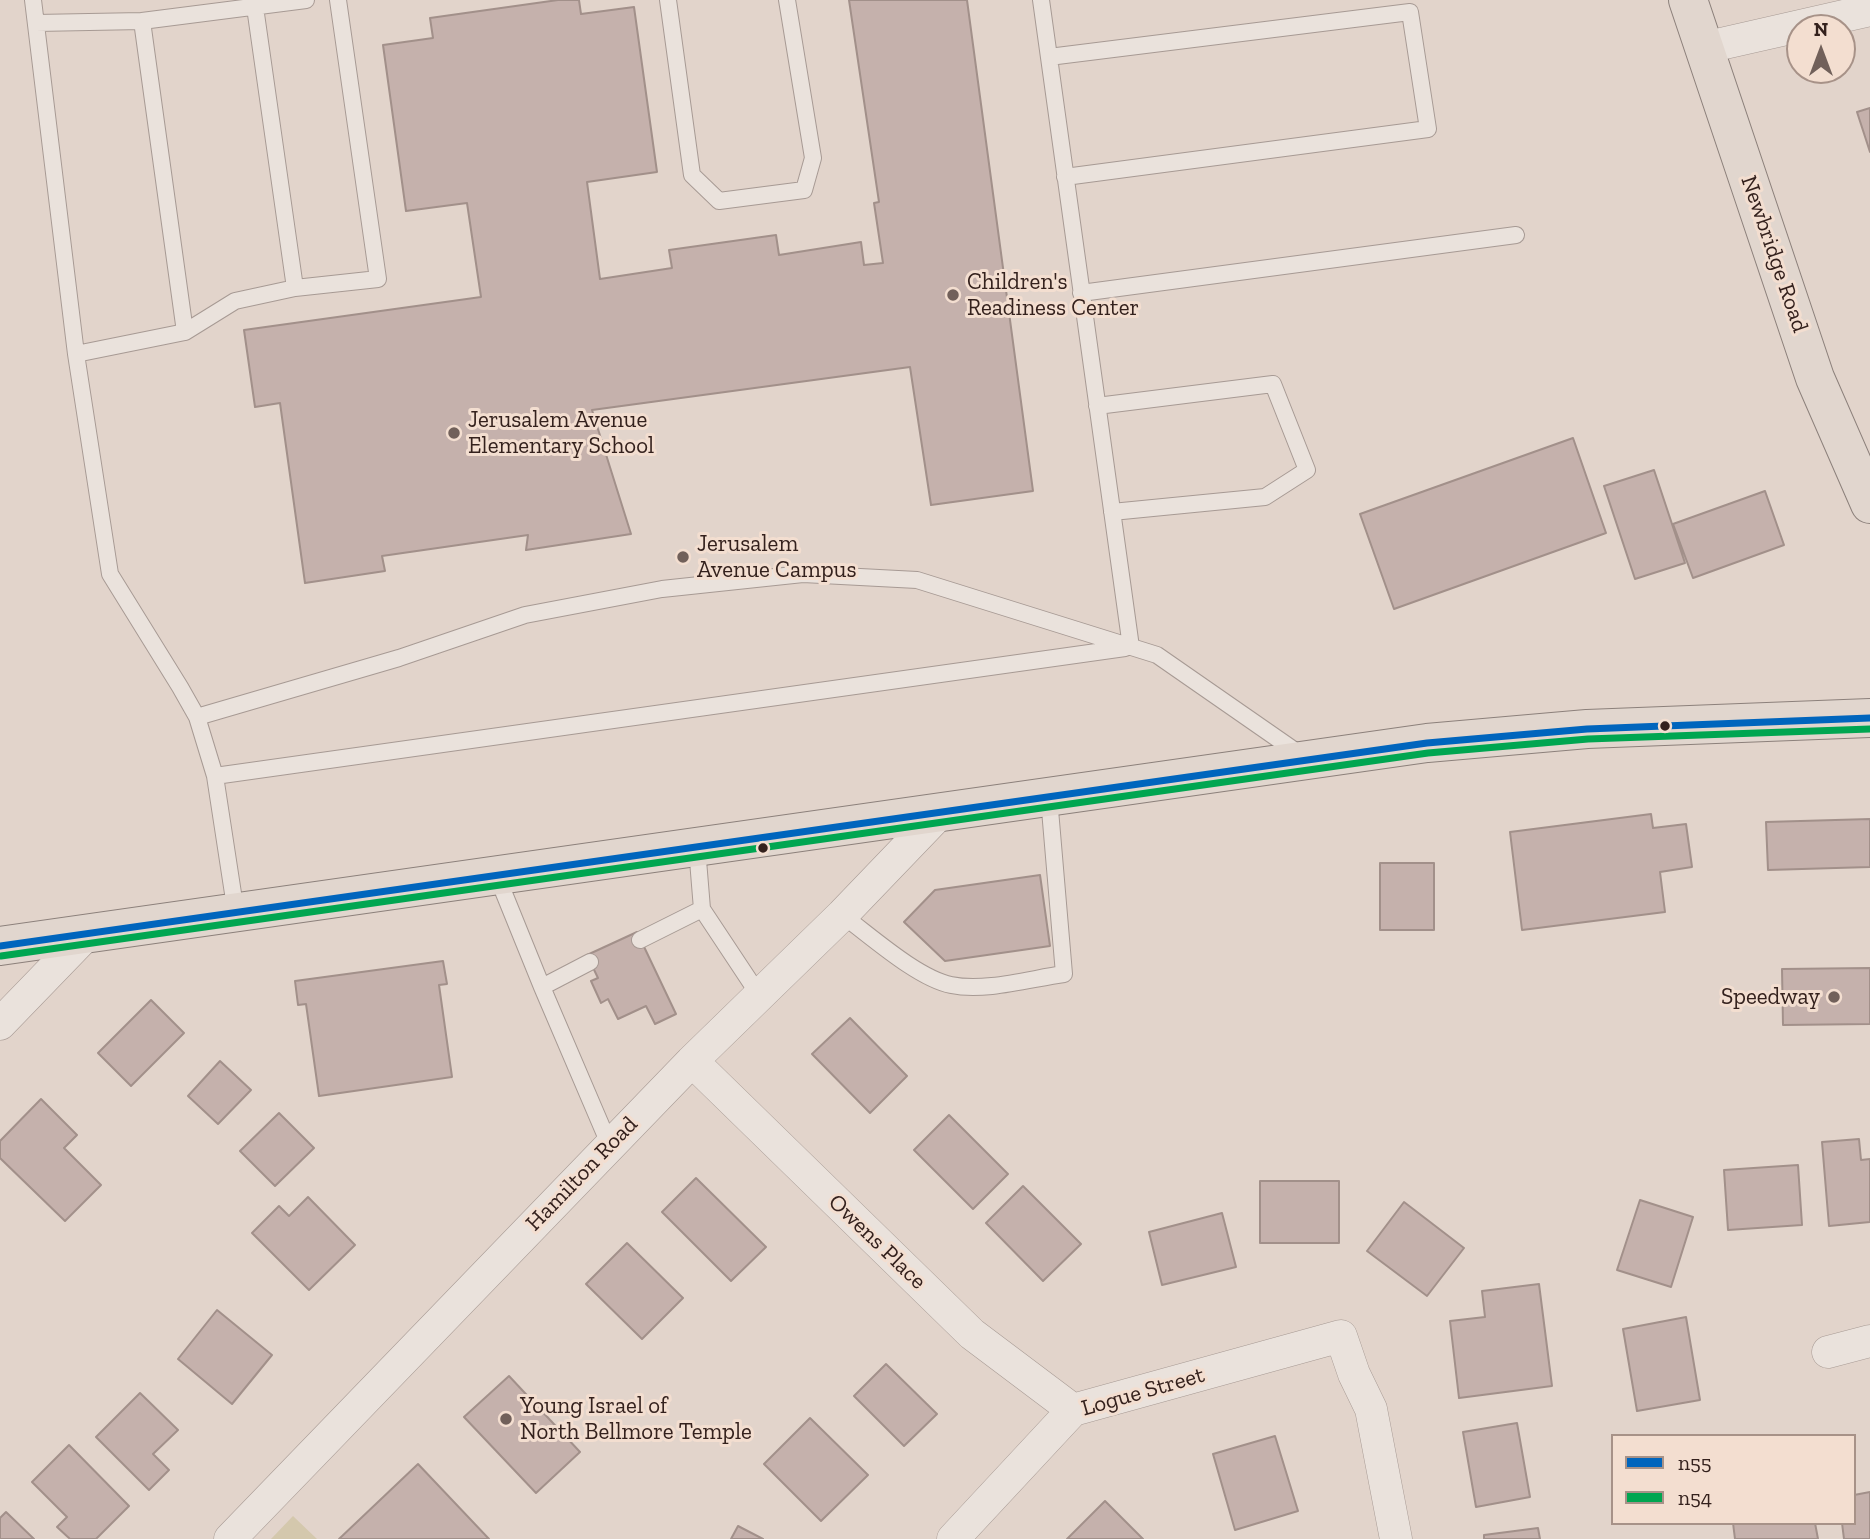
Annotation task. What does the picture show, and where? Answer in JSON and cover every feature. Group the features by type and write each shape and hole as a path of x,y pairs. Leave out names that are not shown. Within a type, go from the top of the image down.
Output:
{"main road":[{"name":"Newbridge Road","path":"1688,0 1815,378 1870,504"},
{"path":"0,946 1427,743 1587,729 1870,718"}],"street":[{"path":"1703,48 1870,10"},
{"name":"Hamilton Road","path":"230,1539 692,1061 842,915 939,814"},
{"path":"0,1024 87,934"},
{"name":"Owens Place","path":"692,1061 971,1334 1073,1410"},
{"name":"Logue Street","path":"953,1539 1073,1410 1340,1336 1371,1409 1396,1539"},
{"path":"1828,1352 1870,1341"}],"lane":[{"path":"33,0 76,354 110,574 197,717 215,776 236,913"},
{"path":"36,23 142,21 306,0"},
{"path":"76,354 185,332 235,301 295,288 378,279 338,0"},
{"path":"668,0 692,175 719,201 804,190 813,158 787,0"},
{"path":"1041,0 1131,647"},
{"path":"255,7 295,288"},
{"path":"1049,57 1410,12 1428,129 1065,177"},
{"path":"142,21 185,332"},
{"path":"1081,293 1516,235"},
{"path":"1097,406 1273,384 1307,470 1265,497 1112,512"},
{"path":"197,717 399,658 525,615 662,589 803,574 916,580 1157,655 1308,760"},
{"path":"215,776 1131,647"},
{"path":"842,915 922,974 951,985 982,986 1064,974 1049,798"},
{"path":"696,848 702,909 759,995"},
{"path":"497,876 610,1146"},
{"path":"640,940 702,909"},
{"path":"542,987 590,962"}],"shaded area":[{"path":"293,1516 317,1539 271,1539"}],"building":[{"path":"558,0 579,0 581,14 634,7 657,172 587,182 600,279 672,268 669,250 776,235 779,255 861,242 864,265 883,263 874,203 879,202 849,0 967,0 1033,491 931,505 910,367 592,410 631,534 526,550 528,535 382,556 385,571 305,583 280,403 255,407 244,330 481,297 467,203 406,211 383,45 433,38 430,18"},
{"path":"1870,108 1870,152 1857,112"},
{"path":"1573,438 1606,533 1394,609 1360,514"},
{"path":"1654,470 1685,563 1635,579 1604,486"},
{"path":"1765,491 1784,545 1693,578 1673,524"},
{"path":"1651,814 1653,828 1686,824 1692,867 1660,872 1665,912 1522,930 1510,832"},
{"path":"1870,819 1870,867 1768,870 1766,822"},
{"path":"1380,863 1434,863 1434,930 1380,930"},
{"path":"1040,875 1050,946 945,961 904,922 935,890"},
{"path":"637,932 676,1014 655,1024 646,1006 618,1019 608,999 601,1003 591,981 598,978 587,955"},
{"path":"443,961 447,984 439,985 452,1077 319,1096 306,1004 298,1005 295,981"},
{"path":"1870,968 1870,1024 1783,1025 1782,969"},
{"path":"151,1000 184,1033 131,1086 98,1053"},
{"path":"850,1018 907,1076 870,1113 812,1054"},
{"path":"220,1061 251,1090 218,1124 188,1096"},
{"path":"41,1099 77,1135 64,1148 101,1185 65,1221 0,1158 0,1141"},
{"path":"279,1113 314,1148 275,1186 240,1151"},
{"path":"949,1115 1008,1174 973,1209 914,1150"},
{"path":"1859,1139 1861,1160 1870,1159 1870,1222 1829,1226 1822,1142"},
{"path":"1798,1165 1802,1225 1728,1230 1724,1170"},
{"path":"696,1178 766,1247 731,1281 662,1212"},
{"path":"1260,1181 1339,1181 1339,1243 1260,1243"},
{"path":"1023,1186 1081,1244 1043,1281 986,1223"},
{"path":"308,1197 355,1245 309,1290 252,1233 279,1206 289,1216"},
{"path":"1640,1200 1693,1217 1671,1287 1617,1270"},
{"path":"1404,1202 1464,1248 1427,1296 1367,1251"},
{"path":"1222,1213 1236,1267 1162,1285 1149,1232"},
{"path":"627,1243 683,1298 642,1339 586,1284"},
{"path":"1539,1284 1552,1386 1459,1398 1450,1321 1485,1317 1482,1291"},
{"path":"217,1310 272,1355 232,1404 178,1359"},
{"path":"1686,1317 1700,1400 1637,1411 1623,1329"},
{"path":"886,1364 937,1414 904,1446 854,1396"},
{"path":"509,1376 580,1452 536,1493 464,1417"},
{"path":"140,1393 178,1430 153,1454 169,1470 149,1490 96,1437"},
{"path":"810,1418 868,1475 821,1521 764,1464"},
{"path":"1517,1423 1530,1497 1476,1507 1463,1432"},
{"path":"1275,1436 1298,1511 1235,1530 1213,1454"},
{"path":"69,1445 129,1506 96,1539 70,1539 57,1527 67,1517 32,1482"},
{"path":"418,1464 489,1539 339,1539"},
{"path":"1870,1492 1870,1539 1844,1539 1842,1525 1856,1525 1856,1495"},
{"path":"1105,1501 1143,1539 1067,1539"},
{"path":"6,1512 34,1539 0,1539 0,1518"},
{"path":"1733,1525 1815,1525 1818,1539 1735,1539"},
{"path":"738,1526 763,1539 731,1539"},
{"path":"1538,1528 1540,1539 1484,1539 1484,1535"}],"transit line":[{"name":"n55","path":"0,946 1427,743 1587,729 1870,718"},
{"name":"n54","path":"1,956 1428,753 1588,739 1870,729"}],"place":[{"name":"Children's Readiness Center","path":"953,295"},
{"name":"Jerusalem Avenue Elementary School","path":"454,433"},
{"name":"Jerusalem Avenue Campus","path":"683,557"},
{"name":"Speedway","path":"1834,997"},
{"name":"Young Israel of North Bellmore Temple","path":"506,1419"}]}
